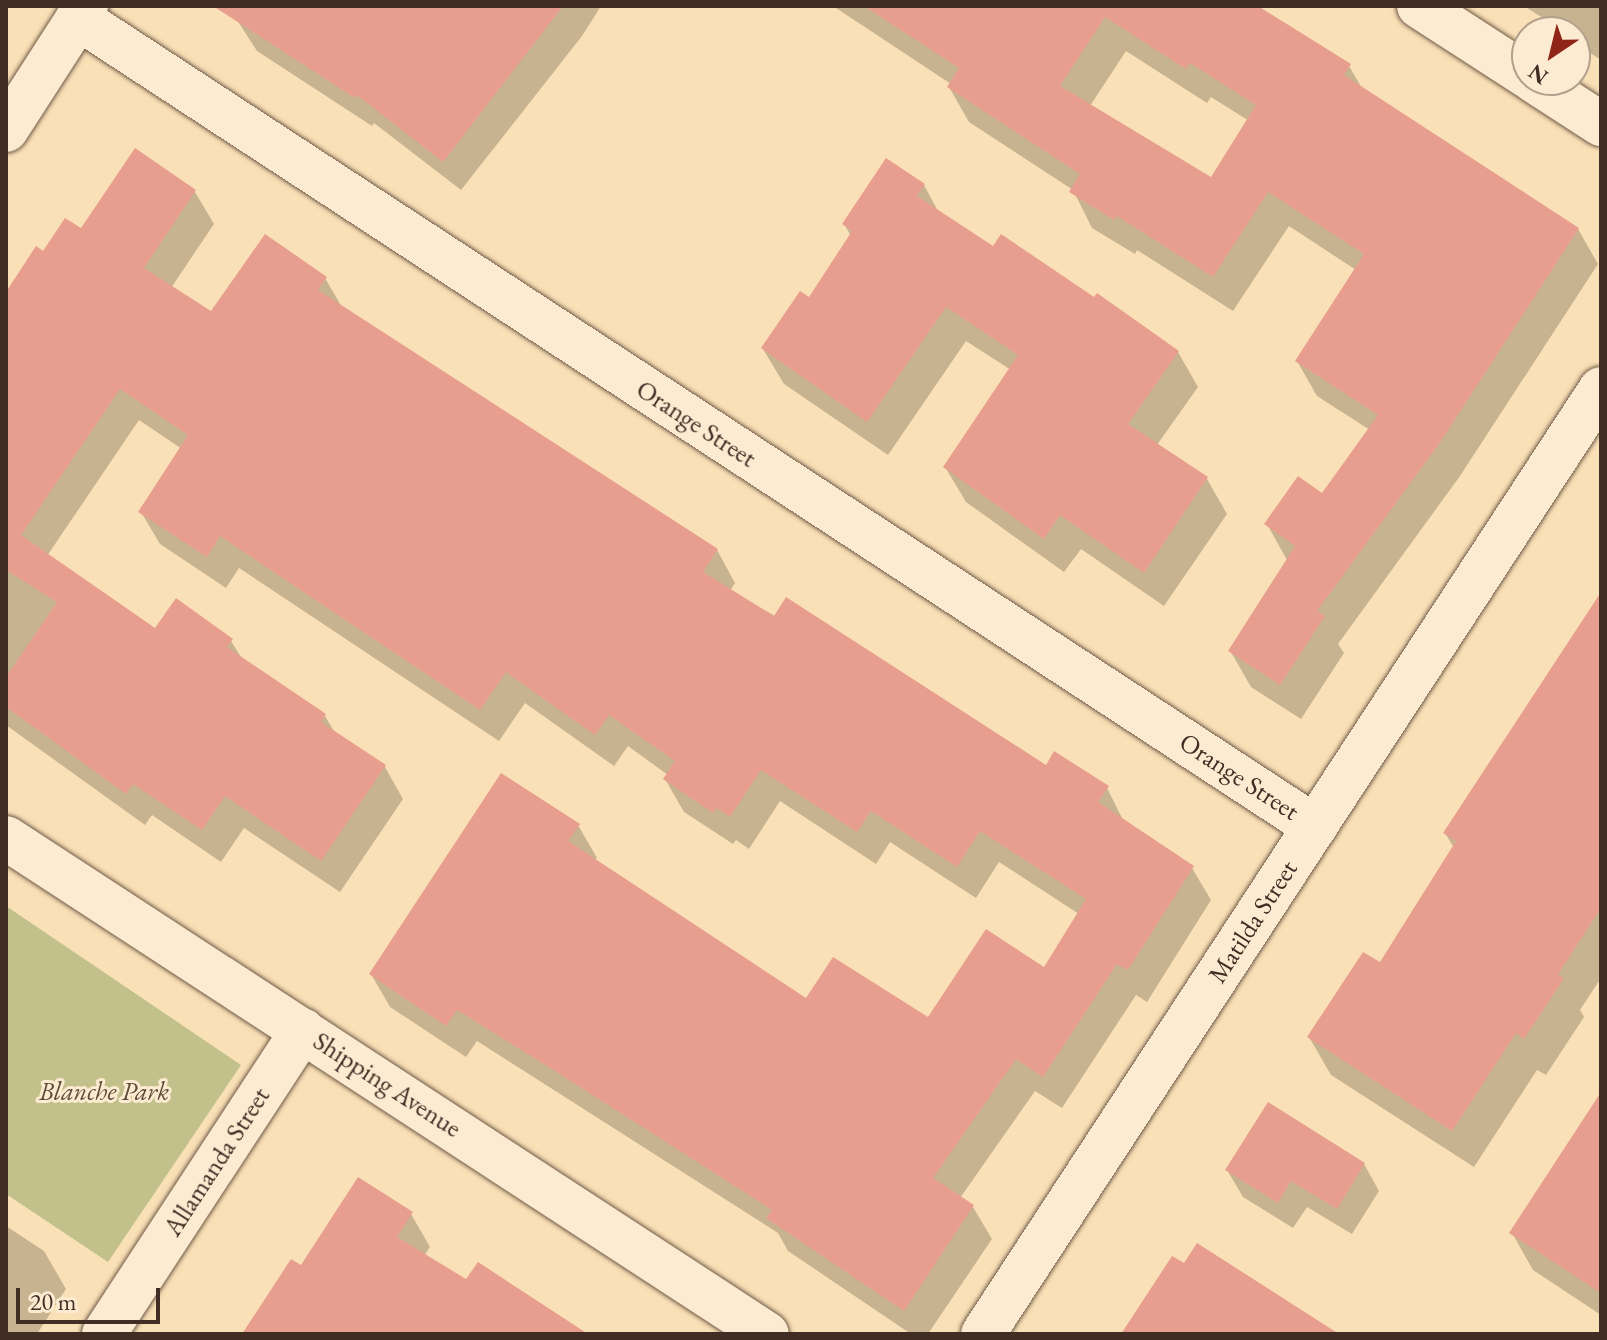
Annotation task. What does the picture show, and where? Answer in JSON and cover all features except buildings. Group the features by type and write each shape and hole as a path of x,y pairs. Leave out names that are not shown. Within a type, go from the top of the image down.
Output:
{"street":[{"path":"1419,6 1511,66"},
{"path":"6,130 82,12"},
{"name":"Orange Street","path":"82,12 1315,827"},
{"path":"1558,96 1601,124"},
{"name":"Matilda Street","path":"983,1334 1601,389"},
{"name":"Shipping Avenue","path":"6,838 767,1334"},
{"name":"Allamanda Street","path":"104,1334 303,1030"}],"green space":[{"name":"Blanche Park","path":"6,906 241,1065 108,1262 6,1194"}]}
